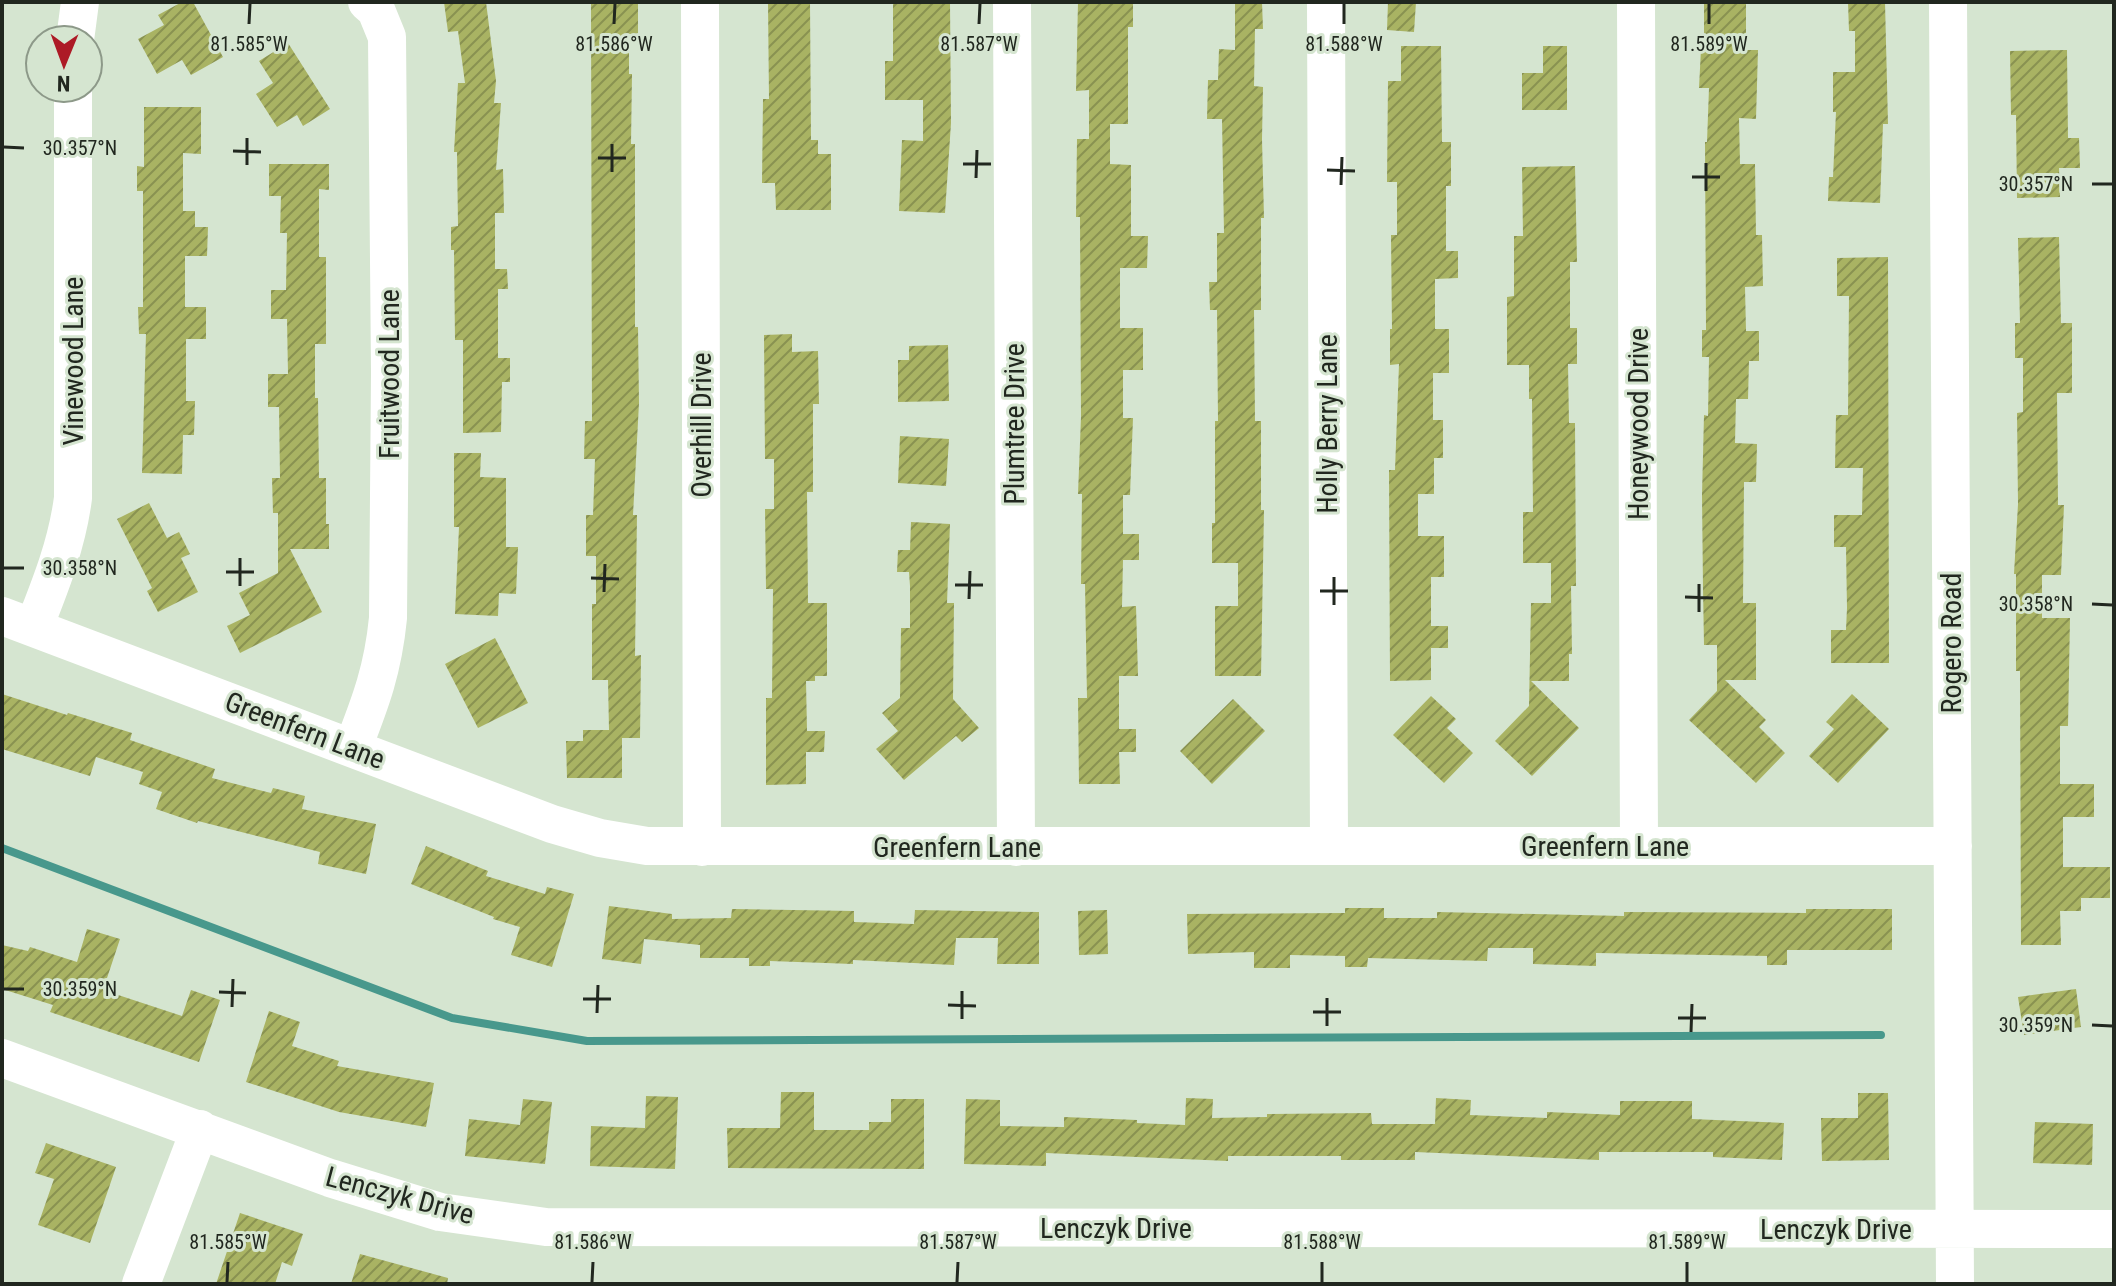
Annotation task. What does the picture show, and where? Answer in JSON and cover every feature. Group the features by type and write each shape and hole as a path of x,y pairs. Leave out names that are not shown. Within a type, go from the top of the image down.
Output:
{"street":[{"path":"77,24 80,2"},
{"name":"Fruitwood Lane","path":"353,747 377,686 385,652 388,618 390,357 387,37 376,10 367,2"},
{"name":"Overhill Drive","path":"700,2 702,847"},
{"name":"Plumtree Drive","path":"1012,2 1016,847"},
{"name":"Holly Berry Lane","path":"1326,2 1329,846"},
{"name":"Honeywood Drive","path":"1636,2 1639,846"},
{"name":"Rogero Road","path":"1948,2 1955,1284"},
{"name":"Vinewood Lane","path":"18,622 60,561 73,498 73,104"},
{"name":"Greenfern Lane","path":"18,622 552,824 600,838 647,846 1953,846"},
{"name":"Lenczyk Drive","path":"2,1058 330,1178 440,1212 546,1227 2114,1229"},
{"path":"141,1284 200,1129"}],"building":[{"path":"182,2 193,2 223,57 191,75 182,60 157,74 138,39 164,25 158,15"},
{"path":"444,2 486,2 496,81 494,103 501,103 496,170 503,169 504,213 495,213 495,269 507,269 508,289 498,289 498,358 510,358 510,382 502,382 501,432 463,433 463,340 455,340 451,227 458,226 457,152 454,152 458,83 465,83 458,31 448,32"},
{"path":"591,2 638,2 638,34 629,34 629,74 632,74 631,144 635,144 635,327 638,327 639,403 633,515 637,515 635,656 641,655 640,738 622,738 622,778 567,778 566,741 583,741 583,730 609,730 608,680 592,680 592,604 596,604 596,556 586,556 586,515 593,515 595,459 584,459 585,421 592,421"},
{"path":"768,2 810,2 811,140 818,140 818,154 831,154 831,210 776,210 775,183 762,183 763,99 769,99"},
{"path":"893,2 950,2 951,123 945,213 899,211 902,140 923,141 923,100 885,100 885,61 893,61"},
{"path":"1078,2 1133,2 1133,27 1128,27 1128,124 1110,124 1110,164 1131,165 1131,236 1148,236 1147,268 1120,268 1120,328 1143,328 1143,370 1123,370 1123,418 1133,418 1130,495 1123,495 1123,534 1139,534 1139,560 1123,560 1122,607 1136,606 1138,676 1119,676 1119,729 1136,729 1136,752 1119,752 1120,784 1079,784 1078,698 1087,698 1085,584 1081,584 1082,494 1078,494 1081,417 1077,139 1089,139 1089,90 1076,91"},
{"path":"1235,2 1262,2 1263,29 1255,29 1254,86 1263,87 1261,310 1254,310 1255,421 1261,421 1261,510 1264,510 1261,676 1215,676 1215,606 1238,606 1238,563 1212,563 1215,421 1218,421 1217,310 1210,310 1209,282 1217,282 1217,233 1224,233 1222,119 1207,119 1208,80 1218,80 1219,49 1235,50"},
{"path":"1388,2 1416,2 1414,32 1387,30"},
{"path":"1704,2 1746,2 1746,50 1758,50 1756,119 1739,118 1740,164 1755,164 1756,235 1762,235 1763,286 1745,287 1746,331 1759,331 1759,361 1749,361 1748,399 1736,399 1735,443 1757,444 1756,482 1744,482 1743,603 1756,603 1756,680 1725,680 1766,720 1759,727 1785,753 1756,783 1689,720 1717,691 1717,645 1704,645 1702,495 1709,357 1702,357 1702,330 1706,330 1705,142 1709,88 1699,88 1701,49 1704,49"},
{"path":"1848,2 1885,2 1888,124 1883,124 1880,203 1828,201 1829,177 1833,177 1836,112 1833,112 1833,72 1855,72 1855,31 1849,31"},
{"path":"288,43 330,109 303,126 297,115 277,127 256,94 273,83 259,61"},
{"path":"1401,46 1441,46 1442,142 1451,142 1451,186 1446,186 1446,251 1458,251 1458,278 1435,279 1435,329 1449,329 1449,373 1433,373 1433,420 1443,420 1443,458 1434,458 1434,494 1418,494 1418,536 1444,536 1444,577 1431,577 1431,626 1448,626 1448,648 1431,648 1431,680 1390,681 1389,470 1395,470 1399,364 1390,365 1391,235 1397,235 1397,182 1387,182 1388,81 1401,81"},
{"path":"1543,46 1567,46 1567,110 1522,110 1522,73 1543,73"},
{"path":"2067,50 2068,138 2079,138 2080,168 2059,168 2060,197 2017,198 2016,115 2011,115 2010,51"},
{"path":"144,107 201,107 201,154 183,153 183,211 195,211 195,227 208,227 207,256 185,256 185,307 206,307 206,339 186,339 186,401 195,401 194,435 183,435 182,474 142,473 146,334 139,334 138,307 143,307 143,191 137,191 137,166 144,167"},
{"path":"269,164 329,164 329,190 319,189 319,257 326,257 326,344 315,344 315,398 318,398 319,478 326,478 329,549 290,549 322,612 240,653 227,626 250,615 239,593 278,573 278,513 273,513 272,478 280,478 279,407 268,407 268,374 288,374 287,319 271,319 271,290 286,290 287,233 280,233 281,196 269,196"},
{"path":"1575,166 1577,262 1570,262 1570,328 1577,328 1577,364 1568,364 1569,423 1575,423 1576,586 1571,586 1572,654 1569,654 1569,681 1531,681 1579,728 1532,776 1495,741 1529,706 1531,603 1551,603 1551,563 1523,563 1523,512 1533,512 1532,399 1529,399 1529,365 1507,365 1507,297 1514,296 1514,236 1523,236 1522,167"},
{"path":"2059,237 2061,323 2072,323 2072,393 2057,393 2058,505 2064,505 2061,575 2042,575 2042,618 2070,618 2068,726 2060,726 2060,784 2094,784 2094,817 2063,817 2063,867 2110,867 2110,898 2081,898 2081,911 2060,911 2061,945 2021,945 2020,671 2016,671 2014,574 2018,504 2017,413 2023,412 2023,358 2015,358 2015,323 2020,323 2018,238"},
{"path":"1888,257 1889,663 1831,663 1831,630 1846,630 1847,608 1846,547 1834,547 1834,515 1862,515 1863,468 1835,468 1836,415 1848,415 1849,296 1837,296 1837,258"},
{"path":"792,334 792,352 818,351 819,404 813,404 813,492 807,492 808,603 827,603 827,676 815,676 815,681 806,681 807,731 825,731 824,752 806,752 806,784 766,785 766,698 772,698 773,589 766,589 765,509 774,509 774,459 765,459 764,335"},
{"path":"948,345 949,401 898,402 898,360 909,360 909,346"},
{"path":"900,436 949,439 946,486 898,483"},
{"path":"454,453 481,453 480,477 506,478 506,547 518,547 516,594 499,593 498,616 455,614 459,527 454,527"},
{"path":"149,503 167,538 179,532 190,554 181,558 198,592 158,612 147,591 152,588 117,519"},
{"path":"911,522 950,524 947,603 954,603 953,699 979,728 962,742 956,736 904,780 876,749 898,731 882,713 900,698 901,628 910,628 910,586 909,572 897,572 898,550 910,550"},
{"path":"495,638 528,703 478,728 445,664"},
{"path":"2,694 132,733 130,740 215,769 212,778 271,793 273,788 305,796 302,809 376,824 366,874 318,864 320,852 197,823 156,809 162,792 139,784 143,772 96,757 90,776 2,749"},
{"path":"1852,694 1889,729 1838,783 1809,756 1834,729 1826,722"},
{"path":"1431,696 1456,719 1447,728 1473,753 1444,783 1393,735"},
{"path":"1233,699 1265,731 1212,784 1180,751"},
{"path":"426,846 488,871 486,876 545,894 547,887 574,894 552,967 511,955 520,927 493,919 411,884"},
{"path":"609,906 672,914 672,919 731,918 732,909 854,911 854,922 914,924 915,910 1039,912 1039,964 997,964 998,938 956,938 954,965 853,960 853,964 770,961 770,966 749,966 749,958 700,958 700,945 644,939 641,964 602,959"},
{"path":"1345,908 1384,908 1384,918 1437,918 1437,912 1624,916 1624,912 1806,913 1806,909 1892,909 1892,950 1787,950 1787,965 1767,965 1767,956 1596,953 1596,966 1533,964 1533,948 1488,948 1487,961 1368,958 1367,967 1345,967 1345,956 1290,955 1290,968 1254,968 1254,952 1188,954 1187,914 1345,913"},
{"path":"1107,910 1108,954 1079,955 1078,911"},
{"path":"87,929 120,939 103,990 182,1016 191,990 220,1000 199,1062 50,1012 53,1005 2,989 2,945 28,951 30,947 77,962"},
{"path":"2076,989 2081,1027 2024,1035 2018,997"},
{"path":"269,1011 300,1022 292,1046 339,1061 337,1066 434,1083 426,1127 339,1112 246,1082"},
{"path":"781,1092 814,1092 814,1130 869,1130 869,1122 891,1122 891,1099 924,1099 924,1169 728,1168 727,1128 780,1128"},
{"path":"1858,1093 1888,1093 1889,1160 1822,1161 1821,1118 1858,1118"},
{"path":"646,1096 678,1097 675,1169 590,1166 591,1126 645,1128"},
{"path":"1186,1098 1213,1099 1212,1118 1371,1113 1372,1124 1435,1124 1436,1098 1471,1100 1470,1115 1547,1118 1547,1112 1620,1115 1620,1101 1692,1101 1692,1119 1784,1123 1782,1160 1713,1157 1713,1152 1599,1152 1599,1160 1415,1152 1415,1160 1341,1160 1341,1156 1228,1156 1228,1161 1046,1153 1046,1166 964,1164 966,1099 1000,1100 1000,1126 1064,1127 1064,1117 1185,1125"},
{"path":"523,1099 552,1102 545,1164 465,1156 469,1119 520,1125"},
{"path":"2035,1122 2093,1124 2092,1165 2033,1163"},
{"path":"46,1143 116,1167 90,1243 38,1225 54,1179 35,1173"},
{"path":"240,1213 303,1234 292,1266 282,1262 275,1284 216,1284"},
{"path":"360,1254 448,1278 447,1284 351,1284"}],"waterway":[{"path":"2,848 452,1018 587,1041 1881,1035"}]}
